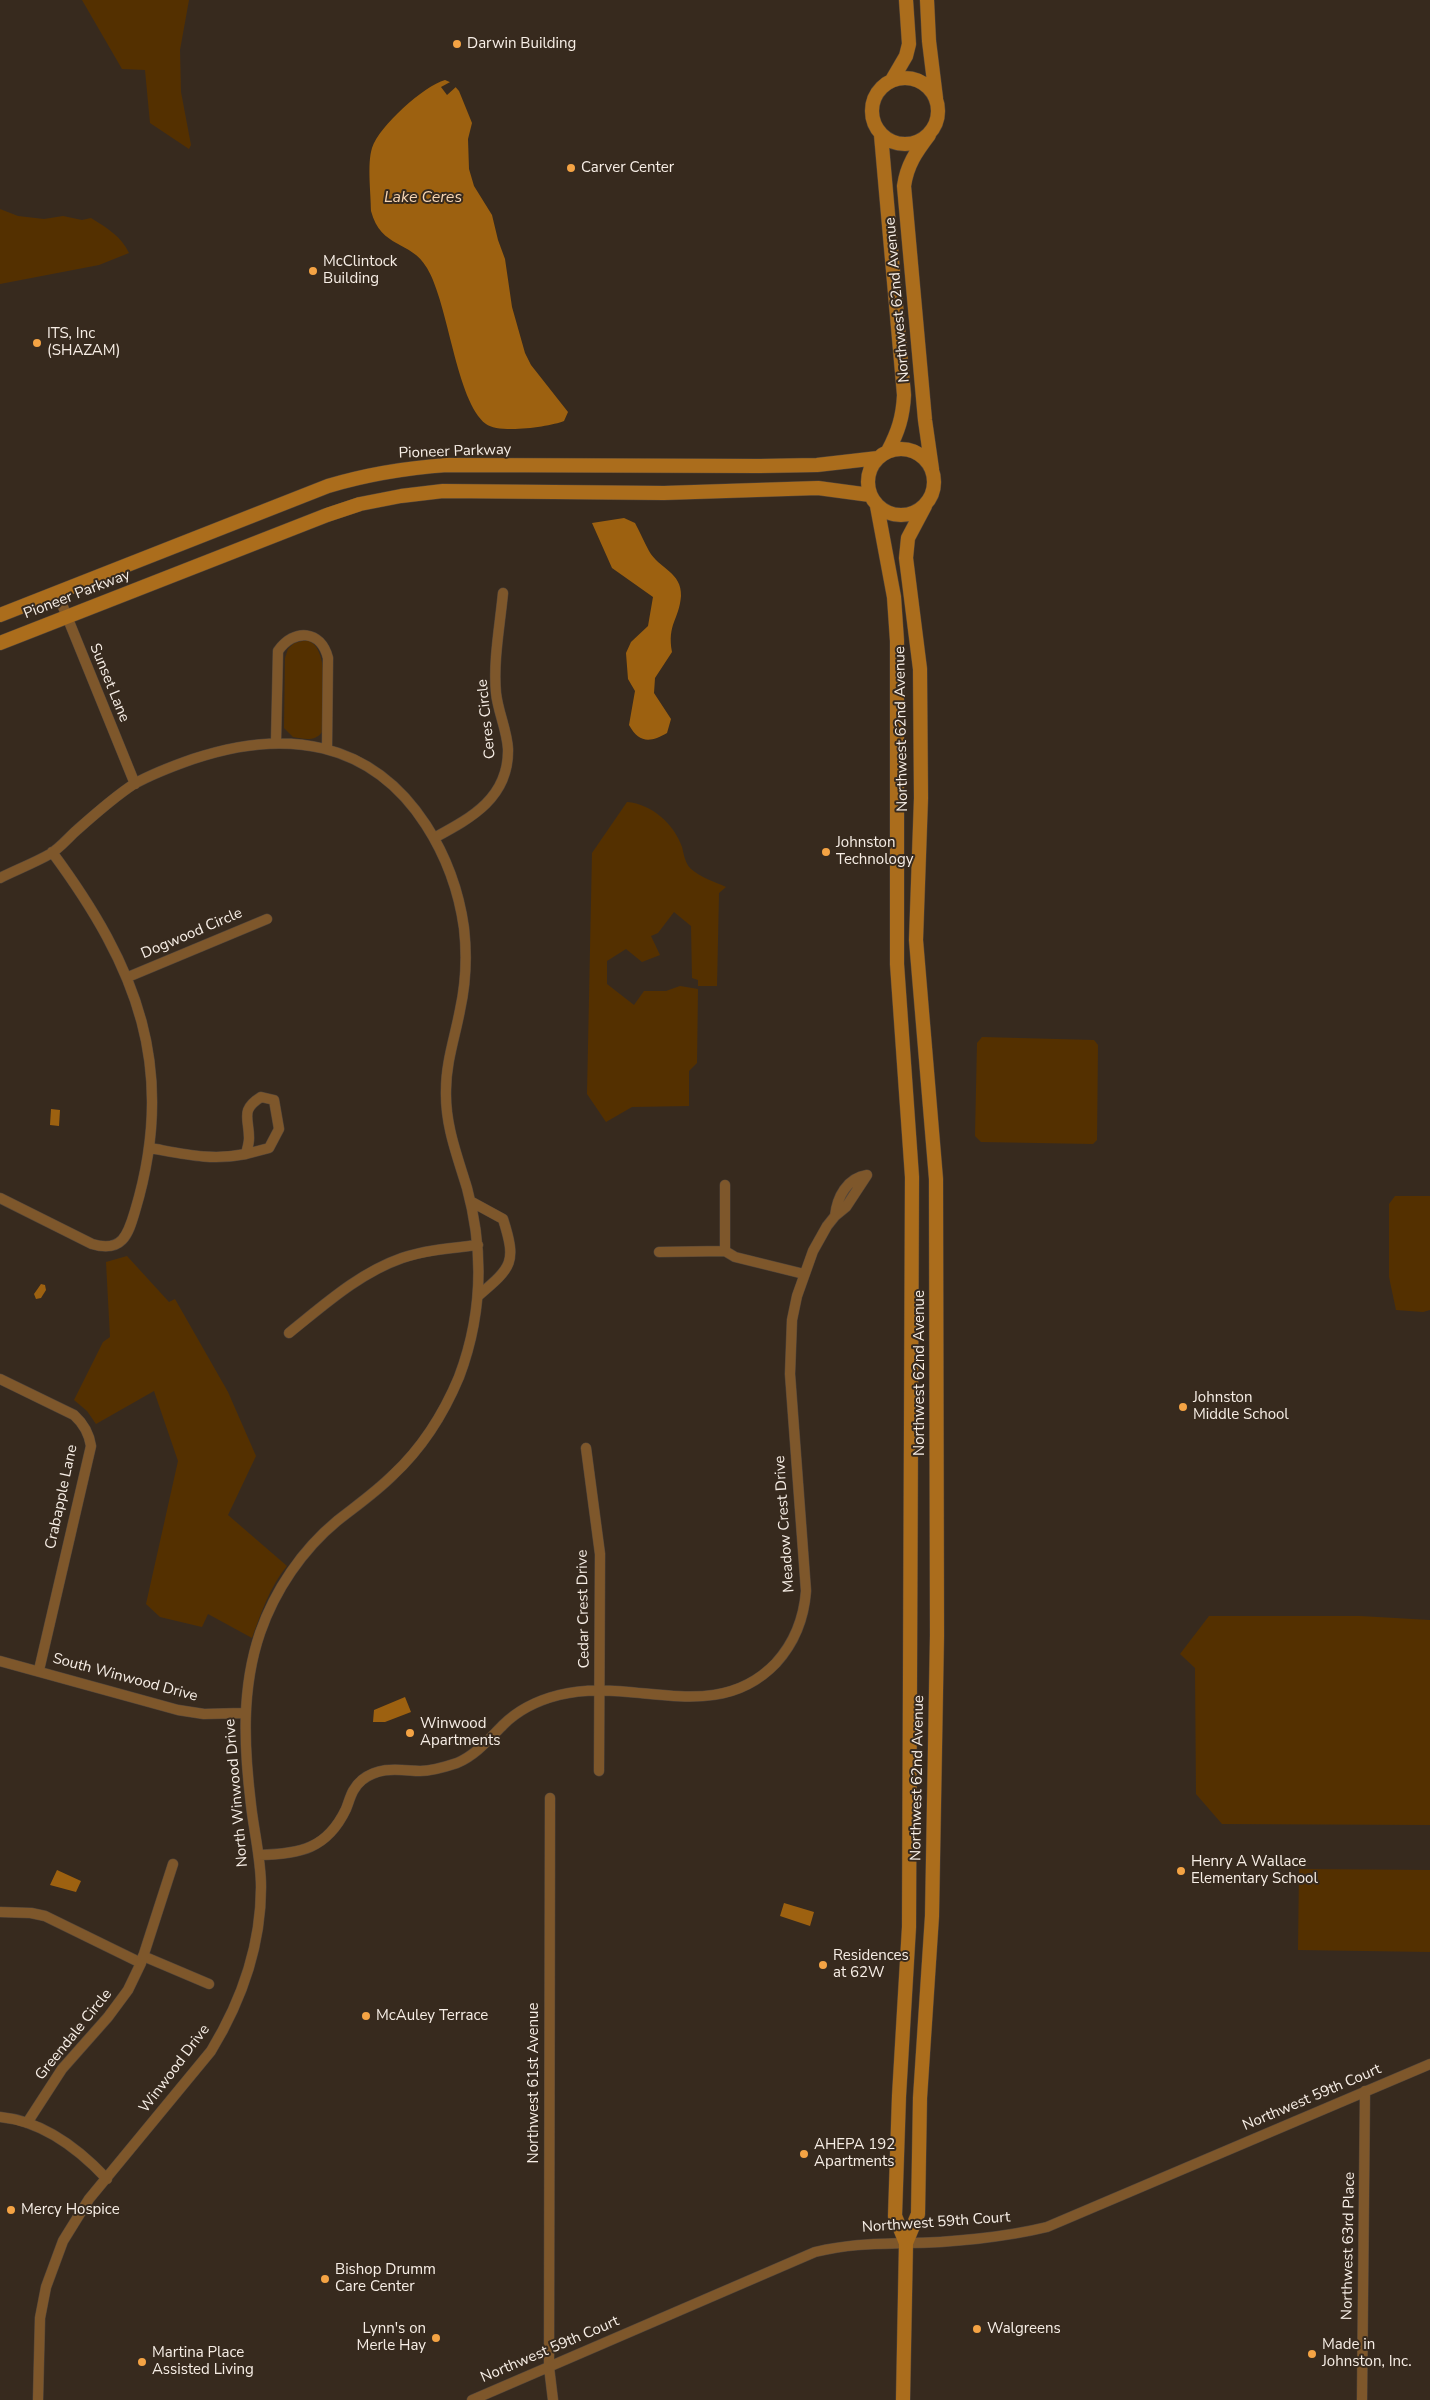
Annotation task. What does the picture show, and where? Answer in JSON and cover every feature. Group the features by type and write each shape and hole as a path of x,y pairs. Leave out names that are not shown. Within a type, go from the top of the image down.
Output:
{"street":[{"path":"906,0 909,44 906,56 892,80 882,87 874,98 872,111 874,124 882,135 892,142 905,145 918,142 929,135 936,124 939,111 929,41 927,0"},
{"path":"892,80 905,78 918,80 929,88 936,98"},
{"name":"Northwest 62nd Avenue","path":"882,135 904,395 903,417 898,432 883,454"},
{"name":"Northwest 62nd Avenue","path":"929,135 914,155 906,170 904,186 925,420 932,469"},
{"path":"901,448 914,451 925,458 932,469 934,488 925,506 914,513 901,515 888,513 874,500 868,482 870,469 883,454 901,448"},
{"name":"Pioneer Parkway","path":"0,615 328,486 364,475 405,468 447,465 817,465 883,454"},
{"name":"Pioneer Parkway","path":"0,643 327,515 360,504 401,496 443,491 664,493 818,488 874,500"},
{"name":"Northwest 62nd Avenue","path":"874,500 894,597 897,641 897,964 912,1178 912,1628 909,1928 899,2096 895,2216 906,2244"},
{"name":"Northwest 62nd Avenue","path":"903,2400 906,2244 918,2214 920,2098 932,1916 937,1635 936,1179 916,940 921,798 920,669 906,558 908,538 925,506"},
{"name":"Sunset Lane","path":"57,592 68,616 89,676 134,784"},
{"name":"Ceres Circle","path":"434,838 480,812 498,790 504,776 508,749 496,691 503,593"},
{"path":"276,742 278,651 291,638 300,635 311,636 320,642 326,650 328,658 327,749"},
{"name":"North Winwood Drive","path":"1,875 52,852 96,812 134,784 174,766 236,746 276,742 327,749 351,757 385,777 404,794 434,838 452,878 464,930 464,983 461,1009 449,1056 446,1101 453,1147 470,1201 478,1246 478,1296 474,1325 458,1379 431,1430 397,1472 315,1542 283,1584 271,1605 254,1652 244,1713 251,1805 259,1856 261,1884"},
{"path":"0,1198 92,1244 104,1247 117,1245 127,1236 144,1182 150,1148 152,1115 147,1040 128,977 110,938 83,894 52,852"},
{"name":"Dogwood Circle","path":"128,977 267,919"},
{"path":"150,1148 196,1157 223,1159 246,1154 269,1148 278,1129 274,1100 261,1097 251,1103 246,1116 249,1140 246,1154"},
{"path":"725,1186 725,1251"},
{"path":"470,1201 503,1219 512,1248 505,1274 478,1296"},
{"name":"Meadow Crest Drive","path":"259,1856 301,1852 320,1842 336,1827 352,1792 361,1781 378,1771 392,1769 422,1771 439,1769 458,1762 475,1752 514,1715 536,1702 560,1694 600,1690 687,1697 722,1694 740,1688 762,1675 782,1656 792,1641 804,1608 806,1585 789,1347 794,1309 804,1274 813,1251 835,1216"},
{"path":"289,1332 353,1283 380,1267 426,1251 478,1246"},
{"path":"659,1252 725,1251 735,1256 804,1274"},
{"name":"Crabapple Lane","path":"0,1378 74,1415 82,1422 90,1440 39,1670"},
{"name":"Cedar Crest Drive","path":"586,1448 600,1554 599,1771"},
{"name":"South Winwood Drive","path":"0,1661 39,1670 178,1710 204,1714 244,1713"},
{"name":"Northwest 61st Avenue","path":"550,1798 549,2367 553,2400"},
{"name":"Greendale Circle","path":"27,2123 62,2069 116,2008 128,1990 142,1959 173,1864"},
{"name":"Winwood Drive","path":"107,2178 211,2050 240,1997 257,1938 261,1884"},
{"path":"0,1912 31,1912 46,1916 142,1959 209,1984"},
{"name":"Northwest 59th Court","path":"472,2400 815,2252 849,2245 883,2242 906,2244 1026,2232 1047,2227 1430,2064"},
{"name":"Northwest 63rd Place","path":"1362,2400 1365,2092"},
{"path":"0,2116 27,2123 54,2134 82,2153 107,2178 75,2220 53,2264 40,2318 38,2400"}],"shaded area":[{"path":"82,0 189,0 180,50 181,92 191,145 189,149 150,123 145,70 122,69"},
{"path":"0,209 18,216 44,219 63,216 82,220 91,218 118,237 129,253 99,265 0,284"},
{"path":"307,640 315,645 320,655 324,680 322,732 313,739 293,737 284,728 285,658 288,649 294,643"},
{"path":"627,802 653,811 668,823 682,847 689,867 703,877 726,887 719,893 717,986 698,986 698,980 692,978 691,926 674,912 658,933 651,936 660,955 642,962 626,949 607,961 607,984 634,1005 644,991 666,991 680,986 698,989 697,1063 689,1071 689,1106 632,1107 606,1122 587,1094 592,853"},
{"path":"982,1037 1094,1040 1098,1045 1097,1140 1093,1144 981,1142 975,1136 977,1043"},
{"path":"1395,1196 1430,1196 1430,1310 1423,1312 1396,1310 1389,1277 1389,1204"},
{"path":"127,1256 169,1302 175,1299 228,1392 256,1456 228,1515 287,1566 271,1591 252,1638 208,1614 202,1627 160,1617 146,1604 178,1461 154,1391 96,1424 87,1411 74,1400 103,1342 110,1337 106,1262"},
{"path":"1209,1616 1360,1616 1430,1620 1430,1825 1222,1824 1196,1794 1195,1668 1180,1654"},
{"path":"1299,1869 1430,1870 1430,1952 1298,1950"}],"water":[{"name":"Lake Ceres","path":"445,80 452,83 459,91 472,123 468,139 469,169 474,186 492,215 505,259 512,307 525,353 531,365 568,412 564,421 536,427 512,429 502,429 486,424 476,412 467,395 435,284 427,268 413,253 382,232 371,211 370,162 372,148 376,139 403,108 426,90"},
{"path":"624,518 635,523 653,557 678,581 681,596 672,628 672,652 655,678 654,693 671,719 667,733 650,740 641,738 629,725 635,691 628,679 626,653 631,642 648,626 653,597 612,568 592,523"},
{"path":"51,1109 60,1110 59,1126 50,1125"},
{"path":"41,1284 45,1285 46,1290 41,1298 36,1299 34,1294"},
{"path":"405,1697 411,1712 385,1722 373,1722 374,1710"},
{"path":"57,1870 81,1881 76,1892 50,1885"},
{"path":"784,1903 814,1912 810,1926 780,1916"}],"pier":[{"path":"452,81 457,86 447,95 441,87"}],"place":[{"name":"Darwin Building","path":"457,44"},
{"name":"Carver Center","path":"571,168"},
{"name":"McClintock Building","path":"313,271"},
{"name":"ITS, Inc (SHAZAM)","path":"37,343"},
{"name":"Johnston Technology","path":"826,852"},
{"name":"Johnston Middle School","path":"1183,1407"},
{"name":"Winwood Apartments","path":"410,1733"},
{"name":"Henry A Wallace Elementary School","path":"1181,1871"},
{"name":"Residences at 62W","path":"823,1965"},
{"name":"McAuley Terrace","path":"366,2016"},
{"name":"AHEPA 192 Apartments","path":"804,2154"},
{"name":"Mercy Hospice","path":"11,2210"},
{"name":"Bishop Drumm Care Center","path":"325,2279"},
{"name":"Walgreens","path":"977,2329"},
{"name":"Lynn's on Merle Hay","path":"436,2338"},
{"name":"Made in Johnston, Inc.","path":"1312,2354"},
{"name":"Martina Place Assisted Living","path":"142,2362"}]}
